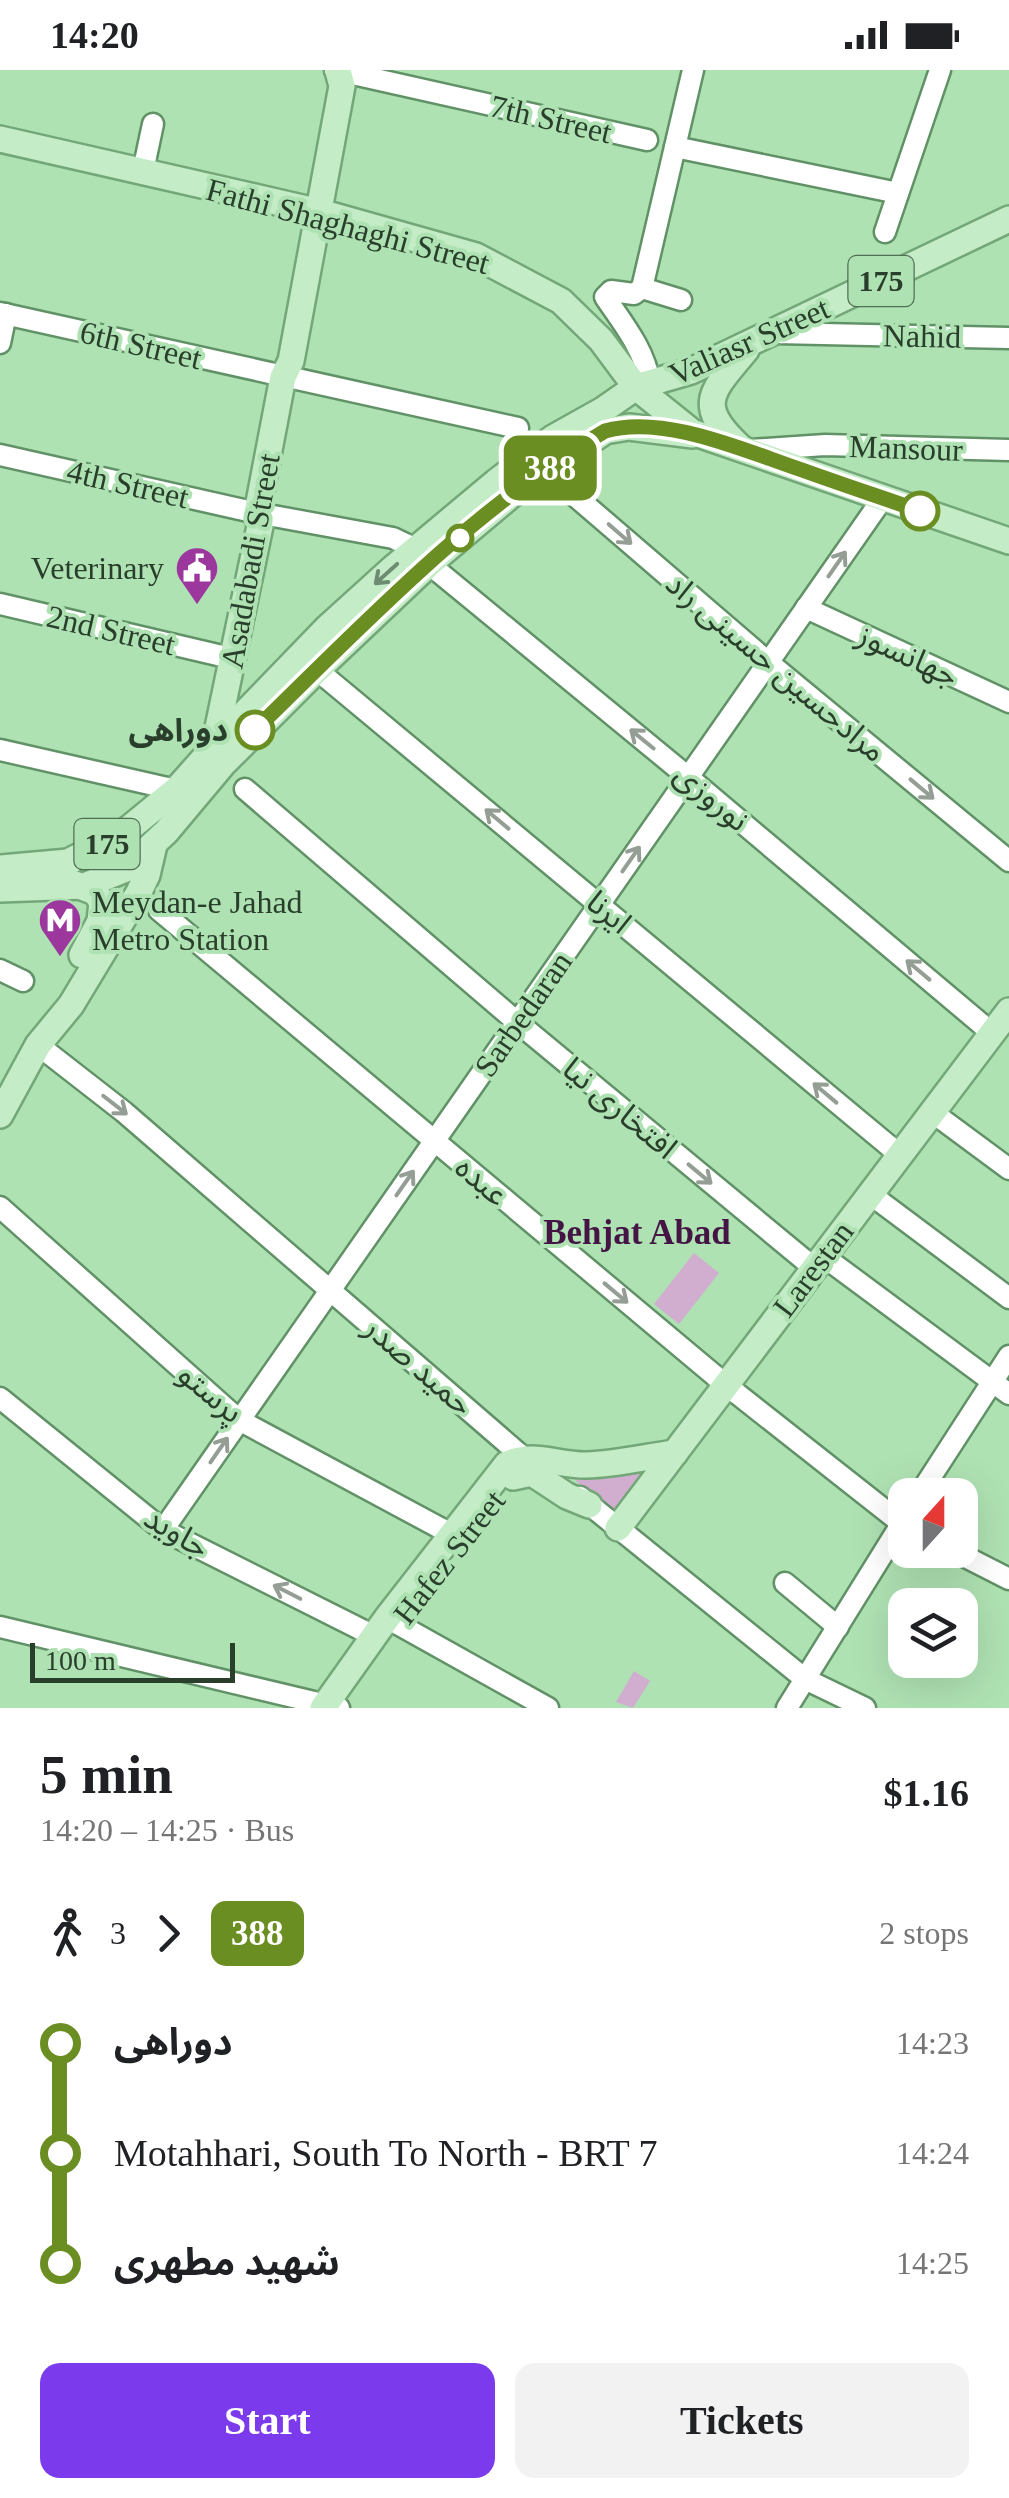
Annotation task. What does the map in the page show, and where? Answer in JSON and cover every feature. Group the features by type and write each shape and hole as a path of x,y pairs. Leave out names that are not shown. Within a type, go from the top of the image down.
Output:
{"main road":[{"name":"Asadabadi Street","path":"219,754 224,708 260,526 257,512 282,377 291,362 313,211 342,86 337,70"},
{"name":"Fathi Shaghaghi Street","path":"0,139 313,211 452,248 512,273 574,312 614,360 685,428 702,436"},
{"name":"Valiasr Street","path":"12,868 68,862 99,849 176,790 317,670 422,557 553,438 645,389 764,338 1007,221"},
{"path":"744,450 714,419 712,399 720,381 764,338"},
{"path":"602,410 614,360"},
{"name":"Valiasr Street","path":"0,1115 38,1045 71,1005 138,894 154,845 250,708 328,627 600,434 615,428 702,436"},
{"path":"702,436 1009,541"},
{"path":"176,790 198,745 222,656 247,524 257,512"},
{"path":"224,708 234,716 250,708"},
{"path":"0,890 83,886 126,869 154,845"},
{"path":"12,868 83,886 95,892 102,902 100,921 49,1014 38,1045"},
{"name":"Larestan","path":"618,1528 932,1112 1002,1027"},
{"path":"524,1458 585,1466 675,1453"},
{"name":"Hafez Street","path":"458,1538 503,1468 524,1458"},
{"name":"Hafez Street","path":"333,1707 385,1630 512,1478 521,1473 538,1476 566,1496 588,1504"}],"street":[{"name":"7th Street","path":"337,70 647,140"},
{"path":"645,389 643,357 605,297 611,291 634,294 642,288 693,70"},
{"path":"885,232 940,70"},
{"path":"143,171 153,124"},
{"path":"675,147 898,193"},
{"path":"642,288 681,300"},
{"path":"0,343 3,314"},
{"name":"6th Street","path":"3,314 518,428"},
{"name":"Nahid","path":"764,338 1009,338"},
{"name":"Mansour","path":"744,450 825,446 1009,450"},
{"name":"4th Street","path":"0,455 392,538 422,557"},
{"name":"مرادحسین حسینی راد","path":"546,471 768,662 1009,861"},
{"name":"Sarbedaran","path":"163,1530 882,498"},
{"name":"نوروزی","path":"422,557 1002,1027"},
{"name":"2nd Street","path":"0,604 222,656"},
{"name":"جهانسوز","path":"806,608 1009,702"},
{"name":"ايرنا","path":"317,670 900,1155"},
{"path":"0,750 176,790"},
{"name":"افتخاری نیا","path":"245,789 517,1022 819,1262 1009,1394"},
{"name":"عبده","path":"158,910 726,1385 888,1511"},
{"path":"0,970 23,982"},
{"name":"حمید صدر","path":"38,1045 124,1112 524,1458 543,1464 805,1679 865,1708"},
{"path":"932,1112 1009,1170"},
{"path":"870,1194 1009,1298"},
{"name":"پرستو","path":"0,1207 240,1420 458,1538"},
{"path":"929,1478 1009,1356"},
{"name":"جاوید","path":"0,1398 163,1530 548,1708"},
{"path":"787,1708 888,1548"},
{"path":"978,1564 1009,1580"},
{"path":"785,1583 838,1626"},
{"path":"0,1627 333,1707"}],"shaded area":[{"path":"694,1253 719,1273 679,1324 654,1304"},
{"path":"658,1456 614,1515 563,1469"},
{"path":"634,1671 650,1681 633,1708 616,1702"}],"bus line":[{"name":"388","path":"255,730 429,564 517,490 605,431 650,428 702,436 920,511"}],"place":[{"name":"Veterinary","path":"197,606"},
{"name":"دوراهی","path":"255,730"},
{"name":"Meydan-e Jahad Metro Station","path":"60,958"}],"district":[{"name":"Behjat Abad","path":"637,1232"}]}
